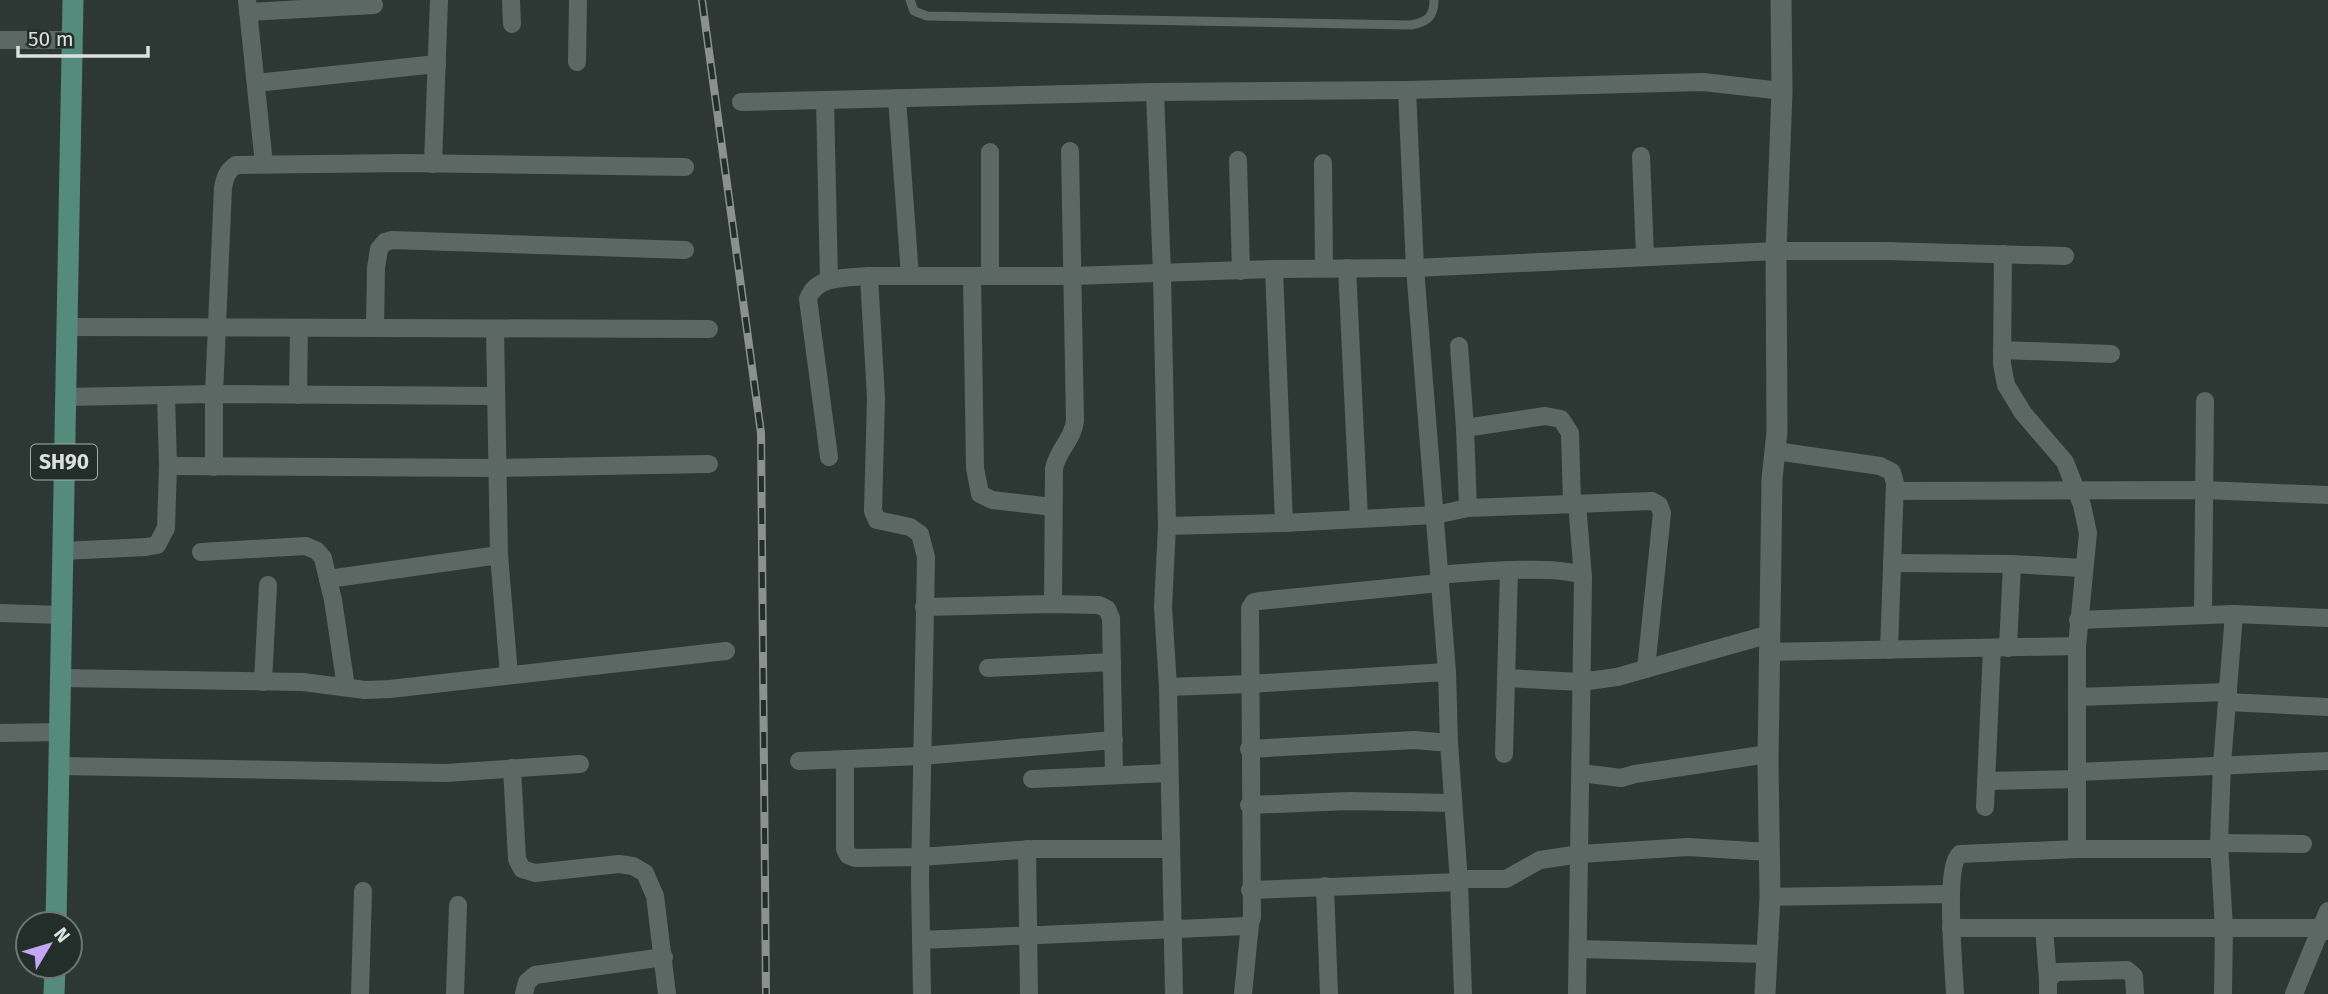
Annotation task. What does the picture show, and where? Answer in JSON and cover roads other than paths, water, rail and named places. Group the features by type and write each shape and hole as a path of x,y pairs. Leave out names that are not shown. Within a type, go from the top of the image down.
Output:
{"main road":[{"name":"SH90","path":"56,910 73,0"}],"street":[{"path":"433,164 439,0"},
{"path":"511,0 512,24"},
{"path":"577,62 578,0"},
{"path":"1765,994 1770,897 1768,754 1772,479 1777,432 1776,251 1782,91 1781,0"},
{"path":"264,164 248,6 374,5"},
{"path":"0,40 72,40"},
{"path":"256,83 437,64"},
{"path":"741,102 1703,82 1782,91"},
{"path":"1407,90 1415,268 1447,672 1463,994"},
{"path":"1155,92 1162,274 1167,526 1163,607 1168,687 1174,994"},
{"path":"897,98 910,276"},
{"path":"825,100 829,281"},
{"path":"990,152 981,276 975,468 980,494 992,500 1054,507"},
{"path":"1053,604 1055,462 1073,434 1075,421 1070,152"},
{"path":"1641,156 1646,256"},
{"path":"1238,160 1241,271"},
{"path":"1323,163 1324,268"},
{"path":"214,467 214,394 225,176 236,164 685,167"},
{"path":"375,328 377,256 385,242 392,240 685,250"},
{"path":"829,457 808,299 811,289 829,281 869,276 1073,276 1274,269 1415,268 1776,251 2065,256"},
{"path":"2003,254 2002,350 2006,385 2023,413 2059,453 2077,492 2088,533 2077,646 2077,849"},
{"path":"1347,268 1359,518"},
{"path":"1274,269 1284,523"},
{"path":"869,276 876,398 873,511 877,520 910,527 920,534 926,557 920,857 922,994"},
{"path":"67,327 709,330"},
{"path":"298,395 299,328"},
{"path":"495,329 499,555 509,675"},
{"path":"1459,346 1468,508"},
{"path":"2002,350 2111,354"},
{"path":"66,397 214,394 496,396"},
{"path":"63,551 157,545 166,528 166,395"},
{"path":"2203,615 2205,401"},
{"path":"1465,428 1545,416 1561,419 1570,433 1574,503 1583,577 1577,994"},
{"path":"1775,450 1880,466 1892,472 1895,491 1889,650"},
{"path":"168,466 497,468 709,464"},
{"path":"1895,491 2204,490 2328,495"},
{"path":"1167,526 1284,523 1435,515 1468,508 1652,501 1661,509 1646,669"},
{"path":"201,552 306,546 317,551 323,558 328,579 346,687"},
{"path":"328,579 499,555"},
{"path":"1892,564 2012,564 2083,568"},
{"path":"1985,807 2000,648 2012,564"},
{"path":"1243,994 1250,924 1249,684 1250,608 1254,602 1509,570 1573,572 1583,577"},
{"path":"1504,754 1509,570"},
{"path":"263,682 268,585"},
{"path":"924,607 1053,604 1099,606 1107,609 1111,618 1114,775"},
{"path":"0,613 62,615"},
{"path":"2223,994 2224,928 2219,846 2222,764 2234,614"},
{"path":"2078,620 2234,614 2328,618"},
{"path":"1506,678 1581,681 1617,677 1770,643 1889,650 2077,646"},
{"path":"61,678 328,684 390,689 726,651"},
{"path":"988,668 1112,662"},
{"path":"1168,687 1447,672"},
{"path":"2077,697 2227,697 2328,707"},
{"path":"0,733 60,732"},
{"path":"799,761 921,756 1114,740"},
{"path":"1249,748 1415,740 1449,743"},
{"path":"1581,773 1621,778 1768,754"},
{"path":"845,759 845,849 848,855 855,858 920,857 1027,849 1170,849"},
{"path":"1986,781 2222,764 2328,761"},
{"path":"59,766 446,773 580,764"},
{"path":"512,768 517,859 522,869 535,873 619,864 633,866 645,873 655,896 667,994"},
{"path":"1032,779 1169,773"},
{"path":"1249,805 1349,801 1453,803"},
{"path":"1955,994 1951,894 1954,860 1959,854 2303,844"},
{"path":"1250,890 1506,879 1541,860 1688,847 1769,852"},
{"path":"1027,849 1029,994"},
{"path":"1325,886 1329,994"},
{"path":"360,994 363,891"},
{"path":"1770,897 1951,894"},
{"path":"455,994 458,905"},
{"path":"2294,994 2324,929 2328,911"},
{"path":"921,940 1250,924"},
{"path":"1951,928 2324,929"},
{"path":"2044,928 2048,986"},
{"path":"1579,949 1766,954"},
{"path":"524,994 527,982 535,975 664,957"},
{"path":"2048,986 2057,972 2127,970 2134,976 2135,994"}],"lane":[{"path":"910,0 914,11 927,16 1411,25 1430,18 1434,0"}],"railway":[{"path":"702,0 761,433 766,994"}]}
